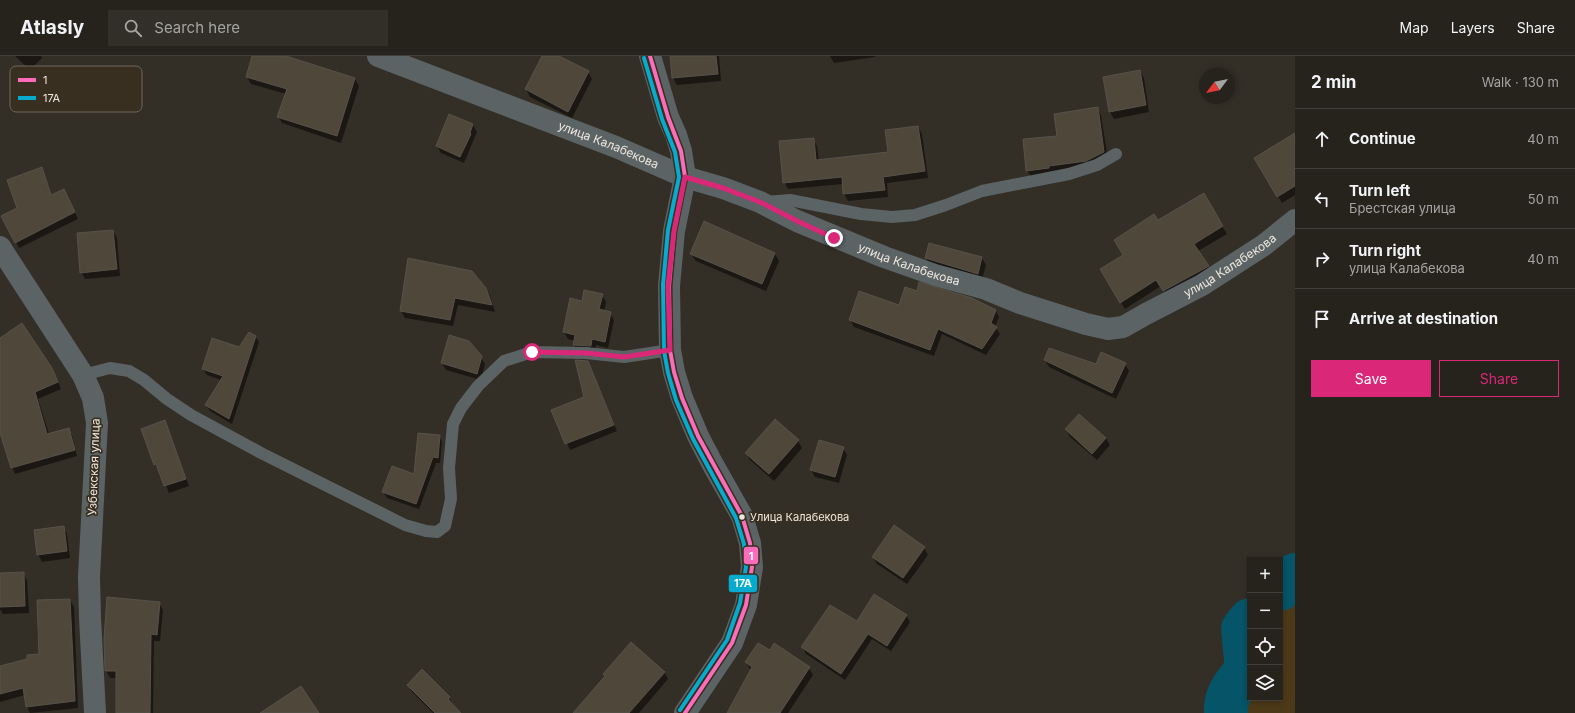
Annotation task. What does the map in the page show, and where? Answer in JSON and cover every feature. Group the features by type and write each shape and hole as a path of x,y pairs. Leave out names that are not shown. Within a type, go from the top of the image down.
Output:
{"street":[{"name":"улица Калабекова","path":"378,56 616,147 685,177 723,188 760,202 797,221 884,258 935,275 986,289 1020,303 1079,322 1108,329 1123,327 1202,285 1264,245 1295,220"},
{"path":"650,56 668,117 676,134 681,151 685,177 674,231 668,286 670,350 674,372 680,392 698,436 742,516 750,543 752,567 746,605 732,642 685,713"},
{"name":"Узбекская улица","path":"0,247 83,375 93,398 98,423 89,577 95,713"}],"lane":[{"path":"760,202 790,200 861,214 892,217 915,215 982,191 1070,174 1098,165 1116,154"},
{"path":"83,375 110,368 129,371 144,380 167,399 191,415 261,453 405,525 426,531 437,532 445,526 451,499 449,468 453,424 462,408 478,386 504,361 532,352 586,353 624,357 670,350"}],"shaded area":[{"path":"1295,575 1295,713 1226,713 1229,695 1235,684 1247,670 1247,701 1283,701 1283,586"},
{"path":"1247,624 1247,670 1243,629"}],"building":[{"path":"252,56 286,56 355,78 337,136 277,117 287,89 246,77"},
{"path":"542,56 559,56 589,71 568,112 525,89"},
{"path":"670,56 716,56 718,74 672,78"},
{"path":"1140,70 1146,105 1109,112 1103,77"},
{"path":"1098,107 1104,152 1086,161 1026,171 1023,139 1057,136 1054,114"},
{"path":"449,114 473,124 471,134 460,157 436,146"},
{"path":"918,126 925,171 883,177 885,190 843,194 842,177 783,183 779,141 814,138 816,160 888,152 885,130"},
{"path":"1295,133 1295,186 1277,197 1254,158"},
{"path":"42,167 51,195 64,189 75,212 15,243 1,216 17,208 7,180"},
{"path":"1204,193 1223,226 1194,244 1209,266 1163,291 1156,280 1120,303 1100,269 1123,255 1114,240 1154,214 1158,220"},
{"path":"704,221 775,253 762,284 690,254"},
{"path":"113,230 117,269 80,273 77,233"},
{"path":"929,243 982,257 978,274 925,258"},
{"path":"408,258 472,271 486,288 492,305 455,298 450,320 400,311"},
{"path":"919,282 972,298 996,310 991,323 997,327 982,349 938,329 930,350 849,320 859,291 899,305 905,287 917,291"},
{"path":"584,290 603,294 599,309 611,312 605,342 592,339 591,346 573,345 575,335 563,332 570,298 582,301"},
{"path":"22,323 52,368 58,382 35,392 47,434 69,428 75,450 11,468 0,433 0,338"},
{"path":"249,332 256,336 229,419 205,405 223,376 202,369 212,338 239,347"},
{"path":"449,335 469,341 482,356 477,374 441,363"},
{"path":"1049,348 1096,364 1101,352 1126,363 1112,393 1044,360"},
{"path":"575,360 588,361 614,425 565,444 551,410 584,397"},
{"path":"1079,414 1106,438 1092,454 1065,429"},
{"path":"775,419 799,440 769,474 745,453"},
{"path":"165,420 186,479 164,486 156,464 154,465 141,429"},
{"path":"418,433 440,435 438,458 433,457 416,504 382,492 392,466 414,474"},
{"path":"819,440 844,447 835,477 810,470"},
{"path":"894,525 925,547 903,578 872,557"},
{"path":"64,526 67,551 37,555 34,530"},
{"path":"24,572 25,606 0,607 0,573"},
{"path":"874,594 907,615 887,646 868,634 841,674 801,647 830,605 857,621"},
{"path":"107,597 160,602 157,635 151,634 150,713 116,713 116,671 105,671 104,639"},
{"path":"70,599 75,701 26,707 23,688 0,694 0,666 27,659 27,655 39,654 37,600"},
{"path":"631,642 665,672 629,713 573,713 605,676 603,674"},
{"path":"758,643 770,650 774,643 810,667 780,713 727,713 752,667 745,662"},
{"path":"422,669 450,697 448,699 461,713 435,713 407,685"},
{"path":"301,686 319,713 260,713"}],"waterway":[{"path":"1283,586 1295,575"},
{"path":"1226,713 1229,695 1235,684 1247,670 1243,629 1247,624"}],"transit line":[{"name":"1","path":"650,56 668,117 681,151 685,177 674,231 669,286 670,350 674,372 682,398 698,436 742,516 750,543 752,567 746,605 732,643 685,713"},
{"name":"17А","path":"644,58 662,119 675,152 679,177 668,230 663,285 664,351 668,373 676,400 693,439 736,518 744,544 746,567 740,603 727,640 680,710"}],"place":[{"name":"Улица Калабекова","path":"742,517"}],"route":[{"path":"532,352 586,353 624,357 670,350 668,286 674,231 685,177 723,188 760,202 834,238"}]}
